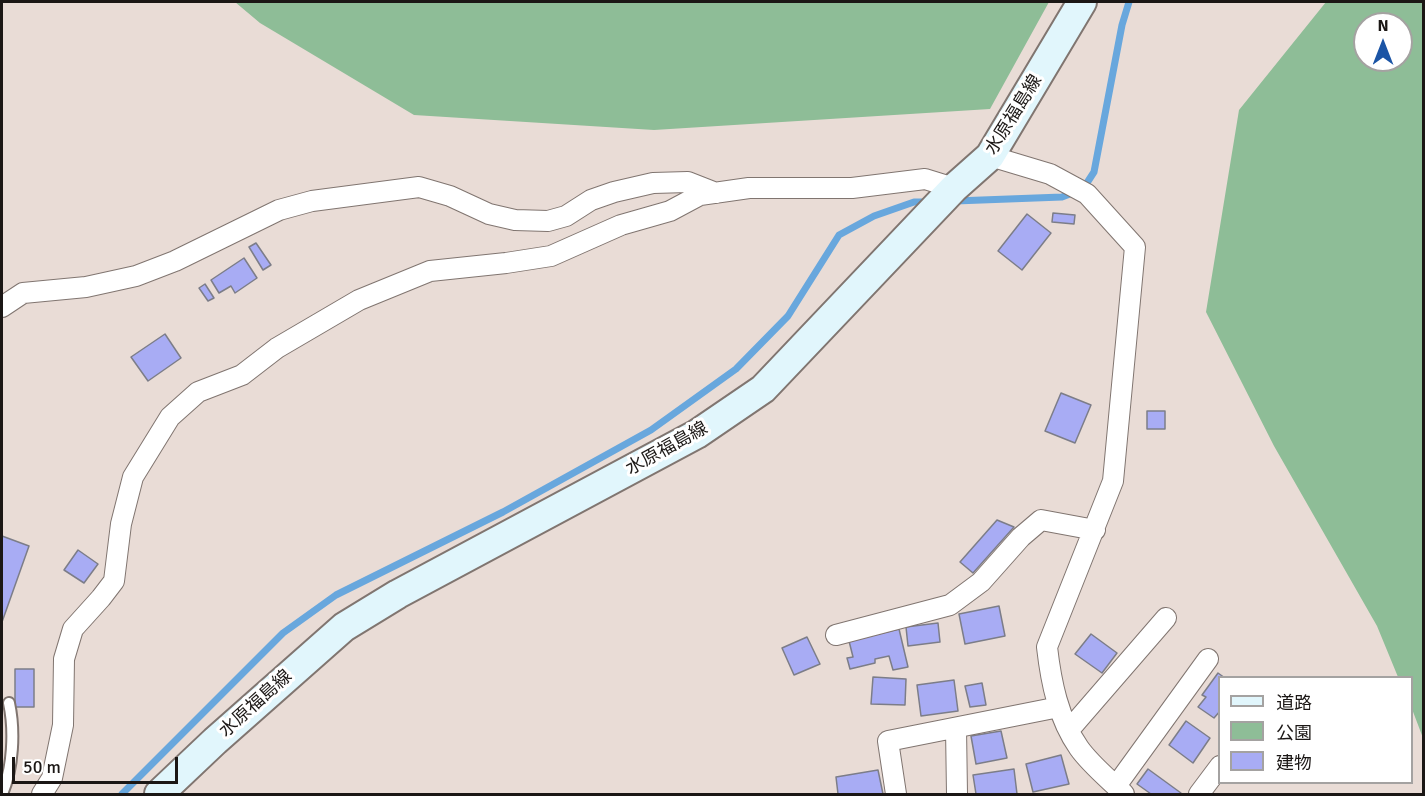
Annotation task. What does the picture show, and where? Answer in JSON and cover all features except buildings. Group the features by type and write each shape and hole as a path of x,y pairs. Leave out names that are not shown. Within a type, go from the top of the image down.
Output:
{"main road":[{"name":"水原福島線","path":"159,795 215,741 344,627 398,594 697,435 763,389 954,188 990,156 1082,2"}],"street":[{"path":"990,156 1050,174 1087,194 1135,247 1113,482 1047,647 1050,675 1059,707 1069,729 1079,748 1120,790 1208,659"},
{"path":"42,795 52,778 63,725 64,659 73,629 114,580 121,524 133,477 170,417 198,392 242,375 277,348 359,300 430,271 551,256 621,225 670,211 700,195 749,188 852,188 925,179 954,188"},
{"path":"2,307 23,293 86,287 136,276 175,261 279,210 312,201 419,187 450,196 489,214 515,220 548,221 566,216 591,200 653,183 688,182 716,193"},
{"path":"836,634 950,604 981,582 1021,537 1041,520 1095,530"},
{"path":"1069,729 1166,618"},
{"path":"896,795 888,741 1059,707"},
{"path":"956,728 957,795"},
{"path":"1199,795 1218,769"}],"lane":[{"path":"2,795 11,753 12,718 9,703"}],"green space":[{"path":"235,2 1049,2 990,109 654,130 414,115 260,23"},
{"path":"1326,2 1423,2 1423,738 1413,712 1413,676 1398,676 1377,626 1274,446 1206,312 1239,110"}],"waterway":[{"path":"955,201 1062,197 1083,189 1094,172 1122,25 1129,2"},
{"path":"122,794 283,633 336,595 503,512 651,430 736,369 788,316 839,235 874,216 914,202 929,202"}]}
